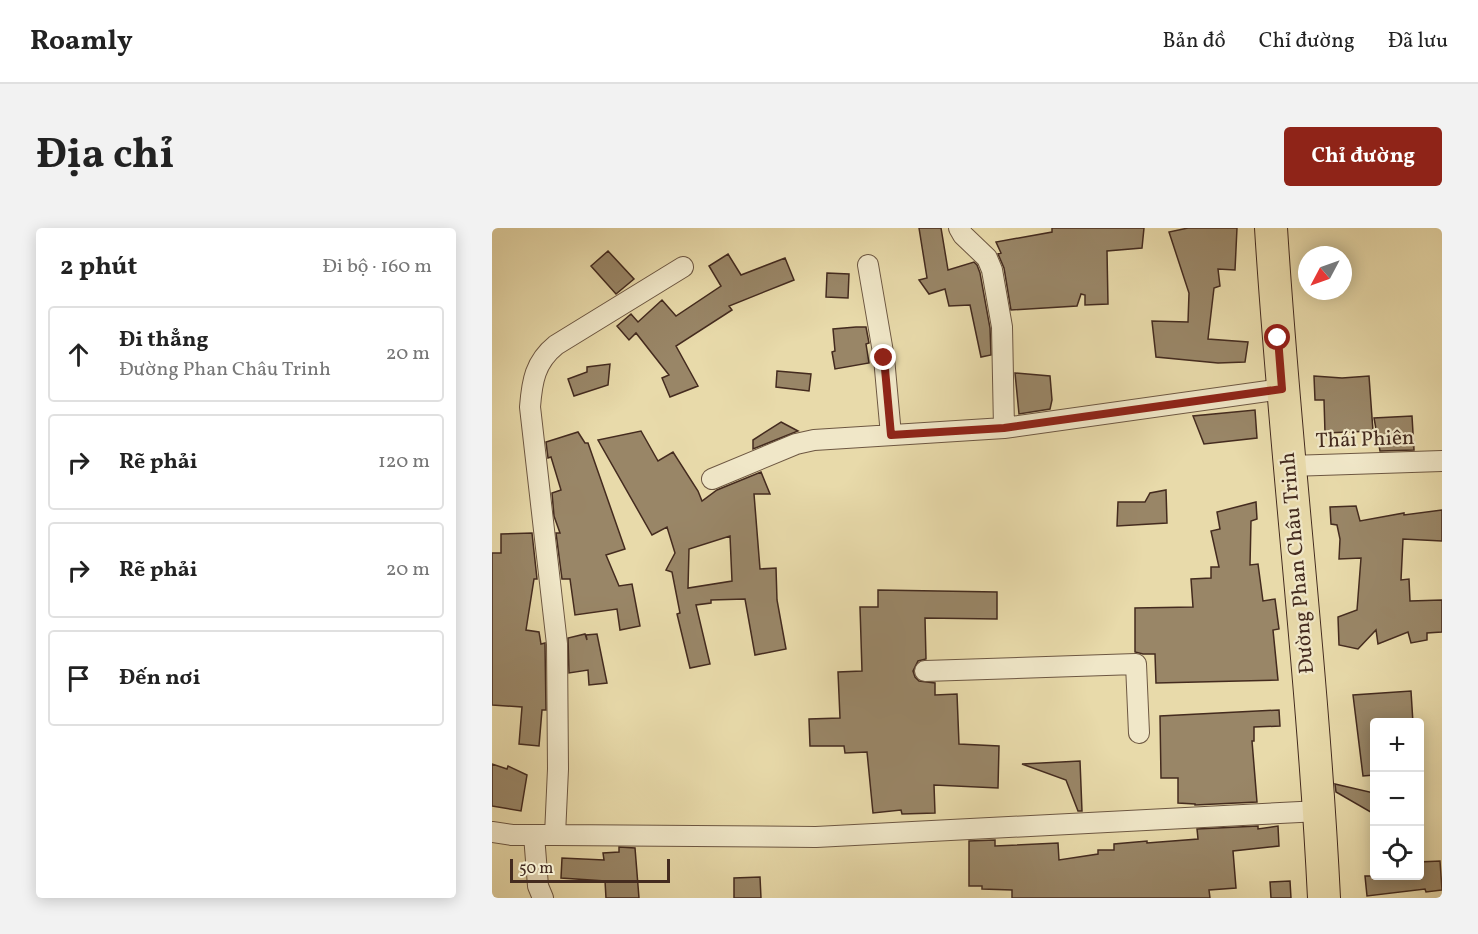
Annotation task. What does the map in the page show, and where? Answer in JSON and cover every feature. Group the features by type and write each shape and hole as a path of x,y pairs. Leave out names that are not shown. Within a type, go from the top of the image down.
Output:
{"main road":[{"name":"Đường Phan Châu Trinh","path":"1271,228 1282,389 1320,811 1324,898"}],"street":[{"path":"959,228 963,235 987,258 992,270 1002,327 1004,428"},
{"path":"868,265 884,358 891,435"},
{"path":"555,836 558,769 558,653 530,407 532,382 537,366 556,345 683,267"},
{"path":"712,478 796,444 814,440 1004,428 1282,389"},
{"name":"Thái Phiên","path":"1290,466 1442,461"},
{"path":"925,671 1136,664 1139,732"},
{"path":"492,832 555,836 816,837 1320,811"},
{"path":"534,835 538,886 543,898"}],"building":[{"path":"919,228 941,228 948,270 974,262 977,265 990,328 991,355 981,357 970,305 949,306 945,289 929,294 919,280 927,278"},
{"path":"1052,228 1144,228 1142,248 1107,251 1108,304 1085,305 1085,295 1081,294 1077,306 1011,310 1004,268 998,254 1001,253 996,242 1052,232"},
{"path":"1188,228 1237,228 1235,270 1218,269 1220,286 1214,288 1208,339 1248,342 1245,362 1218,363 1156,357 1152,321 1188,322 1189,293 1169,232"},
{"path":"608,251 634,279 616,294 591,266"},
{"path":"728,254 741,275 785,258 794,280 729,306 732,310 676,346 698,386 670,397 662,378 669,375 636,333 629,340 617,326 631,314 638,322 662,300 676,316 721,286 709,266"},
{"path":"827,273 849,274 848,298 826,297"},
{"path":"866,327 869,363 835,369 832,352 835,351 833,329"},
{"path":"610,364 608,385 574,396 568,379 587,372 587,367"},
{"path":"777,371 811,374 809,391 776,387"},
{"path":"1015,373 1050,376 1052,400 1050,409 1019,414"},
{"path":"1314,376 1342,378 1369,376 1373,431 1325,433 1324,400 1315,400"},
{"path":"1255,410 1257,438 1204,444 1193,416"},
{"path":"1412,416 1414,450 1380,451 1374,418"},
{"path":"781,422 798,431 753,449 753,440"},
{"path":"641,431 658,461 673,452 702,501 717,490 761,472 770,494 754,494 760,569 776,568 777,600 786,649 755,655 745,599 711,600 711,603 696,605 710,664 690,668 677,614 680,613 672,572 666,570 675,553 667,527 652,535 598,440","holes":["730,536 732,581 688,588 689,549"]},
{"path":"578,432 585,443 588,443 625,549 606,555 619,586 632,584 640,626 620,630 617,609 575,615 570,579 562,579 556,533 560,533 554,516 552,493 561,490 551,457 548,458 546,442"},
{"path":"1166,490 1167,523 1117,526 1118,502 1145,502 1150,493"},
{"path":"1256,502 1257,519 1251,521 1250,565 1258,564 1263,601 1275,599 1279,629 1273,630 1278,680 1156,683 1155,654 1135,652 1135,608 1193,607 1191,579 1211,578 1211,567 1219,567 1211,531 1220,529 1217,512"},
{"path":"1356,506 1360,521 1404,513 1404,515 1442,510 1442,541 1403,539 1401,580 1409,579 1410,601 1442,600 1442,632 1427,633 1427,640 1411,643 1408,632 1378,644 1376,630 1358,649 1339,645 1338,617 1357,610 1361,558 1339,559 1340,539 1337,525 1331,524 1330,507"},
{"path":"532,533 537,579 534,579 526,630 539,632 541,644 545,643 546,710 542,710 539,746 519,744 522,707 492,705 492,553 501,553 501,534"},
{"path":"878,590 997,592 997,619 925,618 926,659 918,661 913,671 919,681 935,683 935,695 957,694 959,744 999,746 998,788 934,785 935,813 902,814 901,810 873,813 867,752 845,753 844,746 810,746 809,719 840,718 838,672 862,671 860,607 878,607"},
{"path":"585,634 587,640 586,635 597,634 607,683 589,685 588,670 569,673 568,638"},
{"path":"1411,691 1413,718 1370,718 1370,775 1363,776 1353,695"},
{"path":"1279,710 1280,726 1254,727 1254,741 1252,741 1257,802 1195,805 1178,803 1178,778 1161,778 1160,716"},
{"path":"1080,761 1082,811 1078,811 1066,780 1022,764"},
{"path":"492,764 507,769 508,766 527,775 521,811 492,806"},
{"path":"1335,784 1370,792 1370,812 1336,792"},
{"path":"1258,826 1258,829 1278,826 1279,846 1233,851 1236,888 1209,890 1210,898 1012,898 1012,890 969,886 969,841 995,840 995,846 1058,843 1059,860 1098,854 1098,850 1114,850 1114,844 1198,839 1197,829"},
{"path":"619,847 635,848 639,898 606,898 605,881 561,878 562,858 604,860 603,853 619,852"},
{"path":"1440,861 1442,890 1426,892 1425,889 1367,896 1365,876 1370,876 1370,880 1424,880 1424,862"},
{"path":"760,877 761,898 734,898 734,878"},
{"path":"1290,881 1291,898 1271,898 1270,882"}],"route":[{"path":"884,358 891,435 1004,428 1073,420 1282,389 1278,338"}]}
